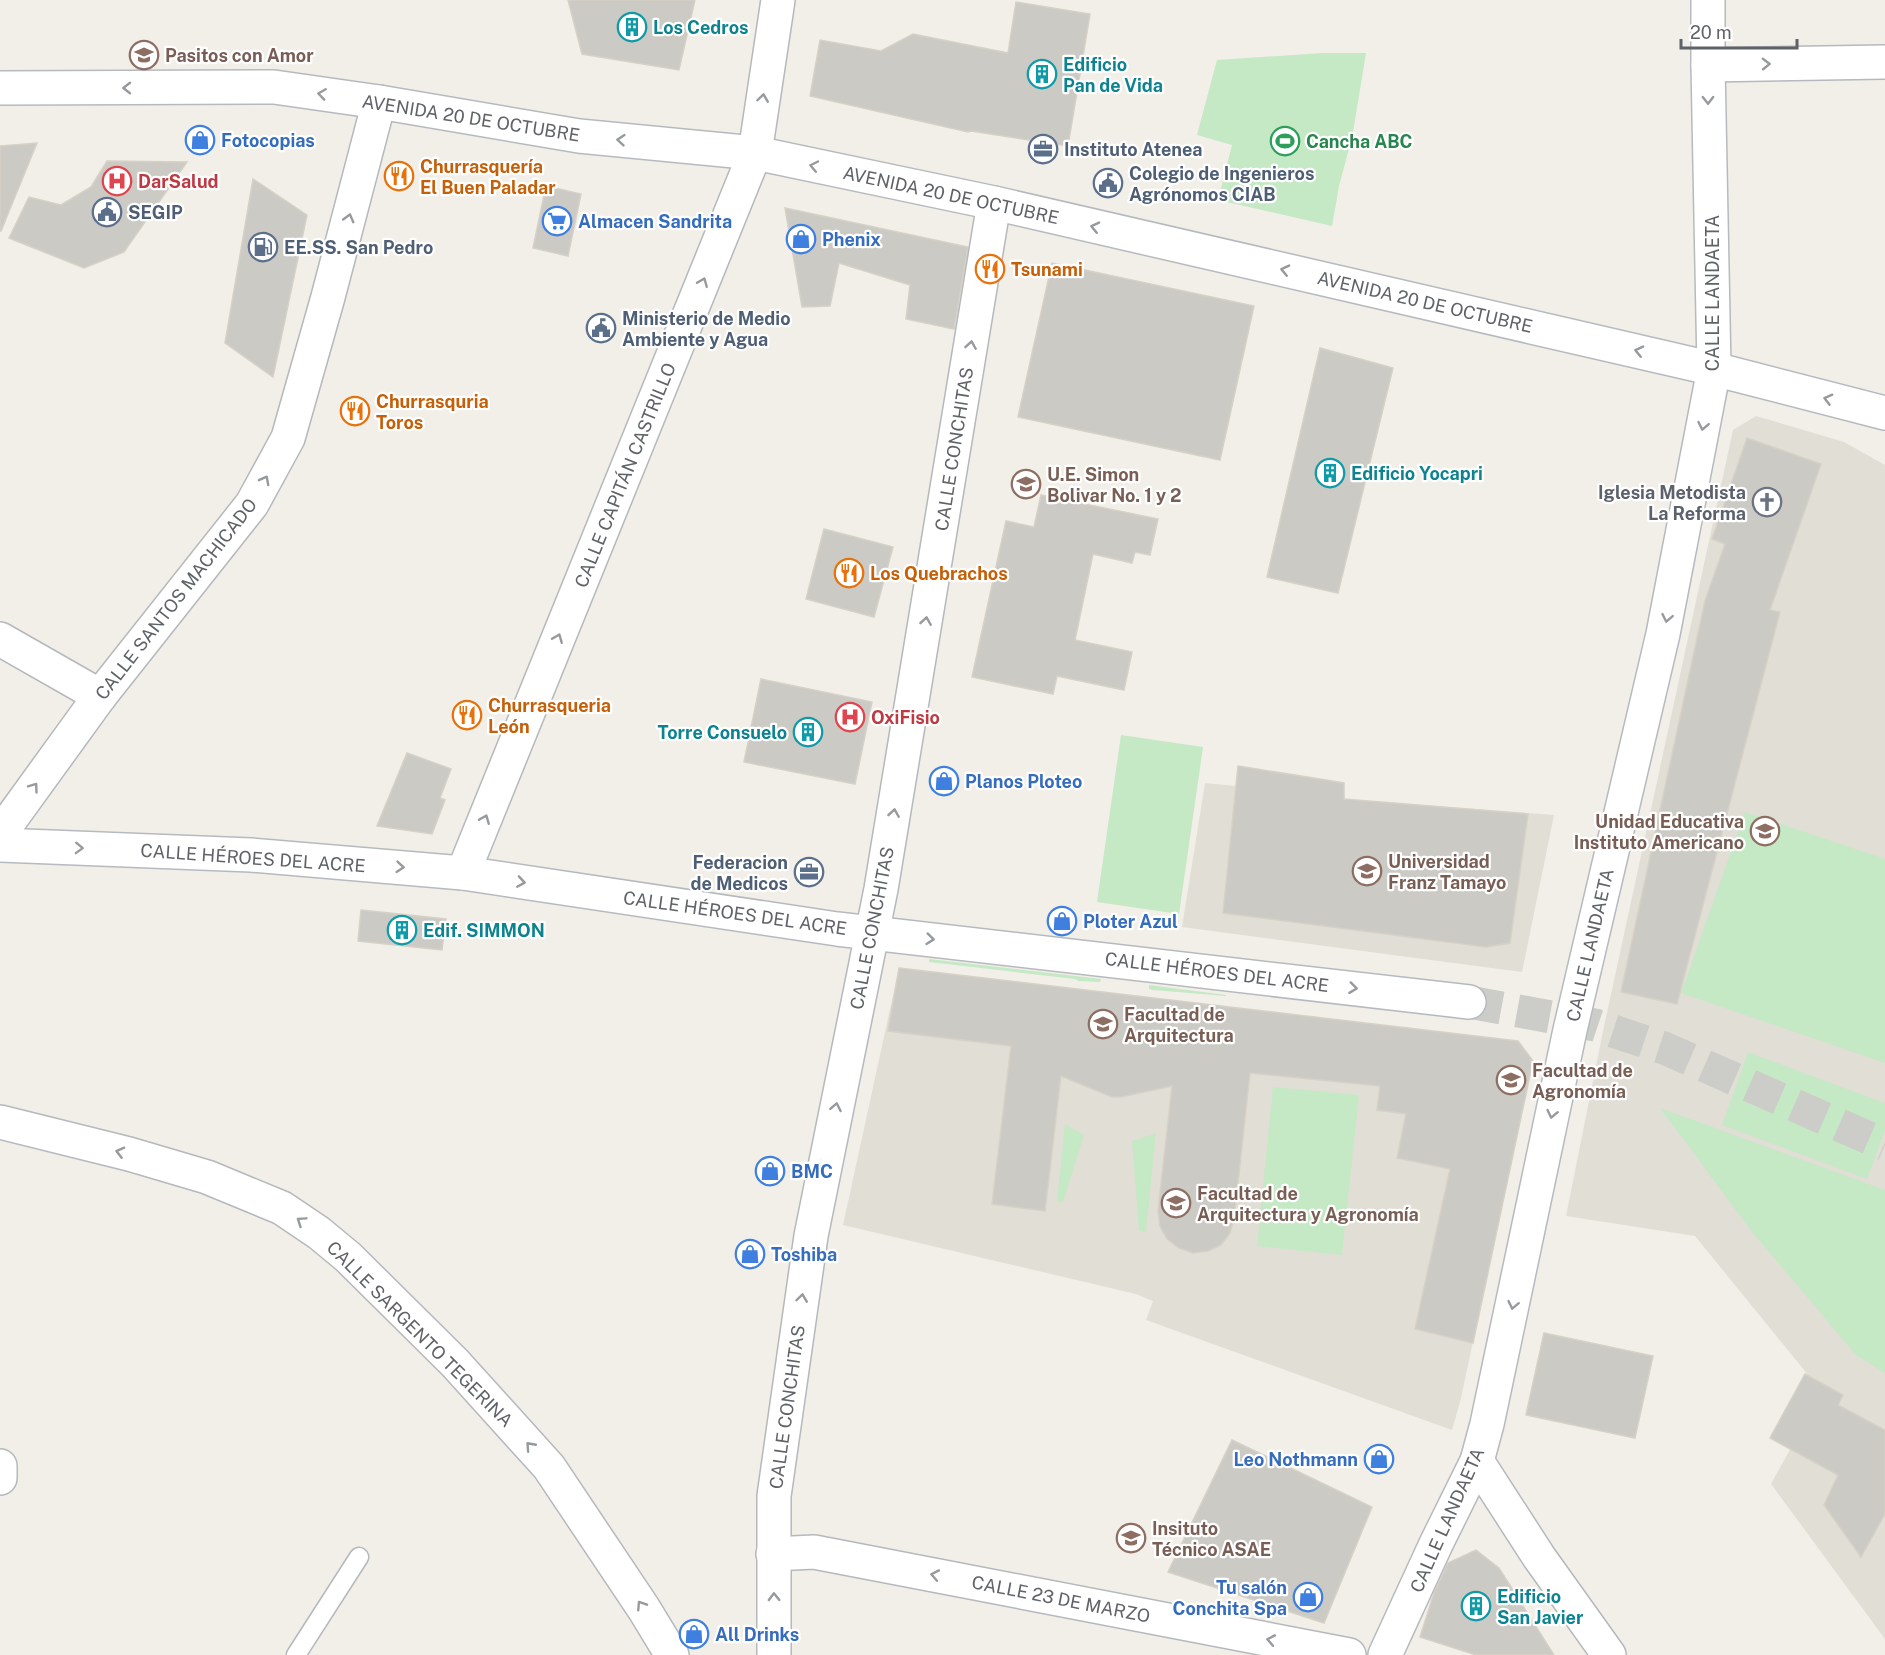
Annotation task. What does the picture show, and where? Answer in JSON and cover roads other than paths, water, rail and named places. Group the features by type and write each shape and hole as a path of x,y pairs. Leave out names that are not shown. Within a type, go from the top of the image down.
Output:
{"street":[{"name":"CALLE CAPITÁN CASTRILLO","path":"463,873 755,153 777,0"},
{"name":"CALLE LANDAETA","path":"1385,1655 1477,1461 1494,1394 1570,1030 1664,634 1714,369 1708,0"},
{"path":"1708,65 1885,62"},
{"name":"AVENIDA 20 DE OCTUBRE","path":"0,88 274,87 380,102 579,136 755,153 994,203 1714,369 1885,413"},
{"name":"CALLE SANTOS MACHICADO","path":"0,834 100,696 252,504 288,438 380,102"},
{"name":"CALLE CONCHITAS","path":"774,1655 774,1496 811,1236 881,889 994,203"},
{"path":"0,639 100,696"},
{"name":"CALLE HÉROES DEL ACRE","path":"0,845 250,855 463,873 837,929 1469,1002"},
{"name":"CALLE SARGENTO TEGERINA","path":"0,1122 129,1154 207,1177 282,1208 319,1233 348,1257 454,1363 549,1467 672,1655"},
{"path":"1477,1461 1539,1557 1609,1655"},
{"path":"0,1466 0,1478"},
{"name":"CALLE 23 DE MARZO","path":"773,1554 814,1552 1349,1655"}],"lane":[{"path":"296,1655 359,1557"}],"tunnel":[{"path":"1469,1002 1595,1025 1664,1048 1885,1145"}],"place":[{"name":"Los Cedros","path":"632,27"},
{"name":"Pasitos con Amor","path":"144,55"},
{"name":"Edificio Pan de Vida","path":"1042,74"},
{"name":"Fotocopias","path":"200,140"},
{"name":"Cancha ABC","path":"1285,141"},
{"name":"Instituto Atenea","path":"1043,149"},
{"name":"Churrasquería El Buen Paladar","path":"399,176"},
{"name":"DarSalud","path":"117,181"},
{"name":"Colegio de Ingenieros Agrónomos CIAB","path":"1108,183"},
{"name":"SEGIP","path":"107,212"},
{"name":"Almacen Sandrita","path":"557,221"},
{"name":"Phenix","path":"801,239"},
{"name":"EE.SS. San Pedro","path":"263,247"},
{"name":"Tsunami","path":"990,269"},
{"name":"Ministerio de Medio Ambiente y Agua","path":"601,328"},
{"name":"Churrasquria Toros","path":"355,411"},
{"name":"Edificio Yocapri","path":"1330,473"},
{"name":"U.E. Simon Bolivar No. 1 y 2","path":"1026,484"},
{"name":"Iglesia Metodista La Reforma","path":"1767,502"},
{"name":"Los Quebrachos","path":"849,573"},
{"name":"Churrasqueria León","path":"467,715"},
{"name":"OxiFisio","path":"850,717"},
{"name":"Torre Consuelo","path":"808,732"},
{"name":"Planos Ploteo","path":"944,781"},
{"name":"Unidad Educativa Instituto Americano","path":"1765,831"},
{"name":"Universidad Franz Tamayo","path":"1367,871"},
{"name":"Federacion de Medicos","path":"809,872"},
{"name":"Ploter Azul","path":"1062,921"},
{"name":"Edif. SIMMON","path":"402,930"},
{"name":"Facultad de Arquitectura","path":"1103,1024"},
{"name":"Facultad de Agronomía","path":"1511,1080"},
{"name":"BMC","path":"770,1171"},
{"name":"Facultad de Arquitectura y Agronomía","path":"1176,1203"},
{"name":"Toshiba","path":"750,1254"},
{"name":"Leo Nothmann","path":"1379,1459"},
{"name":"Insituto Técnico ASAE","path":"1131,1538"},
{"name":"Tu salón Conchita Spa","path":"1308,1597"},
{"name":"Edificio San Javier","path":"1476,1606"},
{"name":"All Drinks","path":"694,1634"}]}
